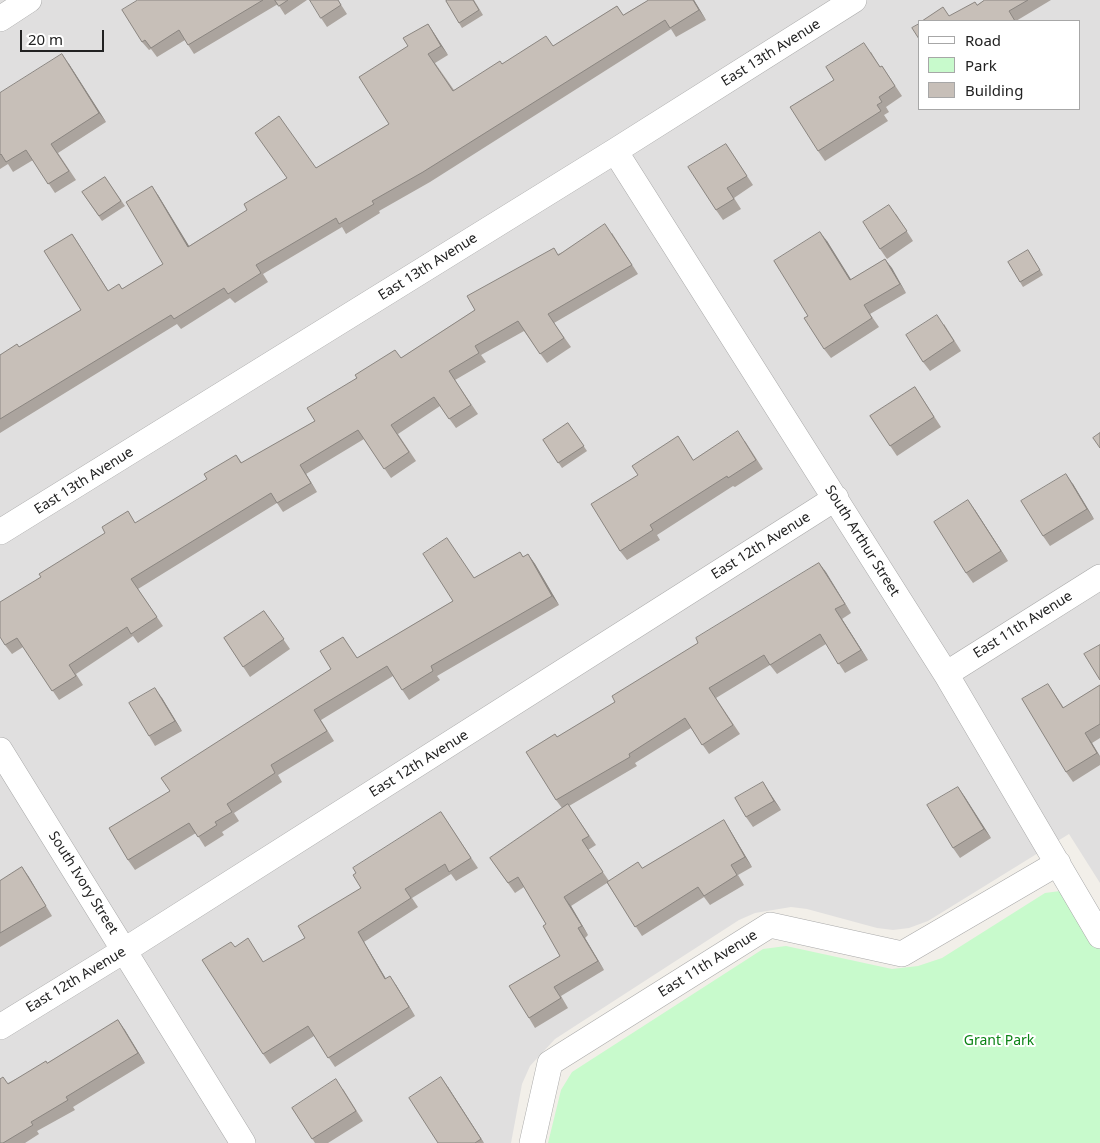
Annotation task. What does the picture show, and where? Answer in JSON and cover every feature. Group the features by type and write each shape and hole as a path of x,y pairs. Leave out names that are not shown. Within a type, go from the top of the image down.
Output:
{"street":[{"path":"0,19 29,0"},
{"name":"East 13th Avenue","path":"0,532 615,151 854,0"},
{"name":"South Arthur Street","path":"615,151 946,674 1100,936"},
{"name":"East 12th Avenue","path":"0,1027 125,950 836,498"},
{"name":"East 11th Avenue","path":"946,674 1100,577"},
{"name":"South Ivory Street","path":"0,750 244,1143"},
{"name":"East 11th Avenue","path":"532,1143 550,1063 770,926 902,954 1058,863"}],"shaded area":[{"path":"0,0 1100,0 1100,883 1069,834 928,921 909,928 893,930 877,928 807,909 791,907 755,913 739,920 555,1039 530,1066 522,1084 511,1143 0,1143"}],"green space":[{"name":"Grant Park","path":"1060,891 1100,946 1100,1143 548,1143 561,1090 572,1072 763,949 786,946 892,969 918,966 942,958 1045,893"}],"building":[{"path":"138,0 263,0 188,45 179,30 151,48 145,40 142,42 122,10"},
{"path":"275,0 288,0 279,6"},
{"path":"310,0 338,0 341,5 321,18"},
{"path":"473,0 479,10 459,23 446,1"},
{"path":"649,0 693,0 699,10 670,28 665,20 423,172 372,201 374,204 339,224 336,218 256,265 261,273 228,294 224,288 174,319 171,315 0,419 0,355 17,344 19,347 81,310 44,251 72,234 108,291 119,284 122,289 163,264 126,202 152,186 188,247 247,210 244,204 287,178 255,133 279,116 316,168 389,124 359,77 408,46 403,38 428,24 441,46 428,54 453,91 500,61 502,64 546,36 553,46 617,6 623,15"},
{"path":"985,0 1028,0 1009,11 1014,20 924,20 943,7 949,16 975,2 977,5"},
{"path":"918,25 918,37 912,28"},
{"path":"864,43 895,86 879,97 882,102 877,105 881,111 818,151 790,107 834,80 826,67"},
{"path":"62,54 99,113 51,144 69,171 48,184 26,150 6,162 0,155 0,93"},
{"path":"726,144 747,176 727,188 734,199 716,210 688,167"},
{"path":"105,177 121,201 99,216 82,192"},
{"path":"889,205 907,231 880,249 863,222"},
{"path":"605,224 632,265 548,314 564,338 540,354 518,321 475,346 479,353 449,371 471,405 449,419 434,397 391,425 409,452 384,469 358,430 300,465 311,483 277,503 271,493 131,579 157,617 131,634 127,627 69,665 76,676 52,691 17,638 5,645 0,637 0,602 41,577 39,574 105,533 102,527 128,511 135,523 207,479 204,474 236,455 241,463 315,421 307,408 357,378 355,375 395,350 401,358 475,310 467,296 554,248 558,255"},
{"path":"820,232 850,280 885,259 900,284 864,305 872,318 824,349 804,318 808,316 774,261"},
{"path":"1028,250 1040,270 1020,282 1008,262"},
{"path":"937,315 954,341 923,362 906,335"},
{"path":"915,387 934,417 890,446 870,416"},
{"path":"568,423 584,446 558,463 543,440"},
{"path":"738,431 756,460 728,478 727,476 650,525 653,530 620,551 591,504 638,475 632,466 678,436 693,460"},
{"path":"1100,433 1100,448 1093,438"},
{"path":"1066,474 1087,509 1043,536 1021,501"},
{"path":"968,500 1001,551 966,573 934,522"},
{"path":"447,538 474,578 520,552 523,557 528,554 552,596 431,666 433,671 402,690 387,666 314,710 327,731 271,765 275,773 227,804 232,812 215,822 217,825 198,837 189,823 128,860 109,828 170,791 161,778 331,669 320,651 343,637 357,658 453,601 423,554"},
{"path":"819,563 845,604 835,609 861,650 838,664 820,634 770,665 764,655 709,688 733,725 702,745 685,718 629,754 630,757 556,800 526,752 555,734 557,737 615,702 612,696 698,643 696,638"},
{"path":"264,611 284,639 243,667 224,638"},
{"path":"1100,645 1100,680 1084,654"},
{"path":"1048,684 1063,708 1100,685 1100,724 1085,733 1097,753 1066,772 1022,699"},
{"path":"155,688 175,721 149,736 129,703"},
{"path":"763,782 774,801 746,817 735,798"},
{"path":"958,787 984,829 953,848 927,805"},
{"path":"568,804 589,836 582,840 603,872 564,897 582,926 578,928 598,961 554,987 561,998 529,1018 509,986 560,956 543,926 546,924 518,877 508,883 490,858"},
{"path":"441,812 471,858 449,872 445,864 405,889 411,898 358,932 385,979 390,976 409,1007 328,1058 308,1026 263,1054 202,960 231,942 235,947 248,938 263,962 305,938 298,926 361,888 353,875 356,873 353,868"},
{"path":"724,820 745,857 731,865 737,875 704,896 698,887 635,927 607,882 638,862 642,868"},
{"path":"22,867 46,906 0,933 0,881"},
{"path":"118,1020 138,1053 66,1097 68,1100 31,1122 33,1125 0,1143 0,1079 3,1077 8,1084"},
{"path":"441,1077 481,1139 475,1143 438,1143 409,1098"},
{"path":"336,1079 356,1111 312,1139 292,1108"}]}
